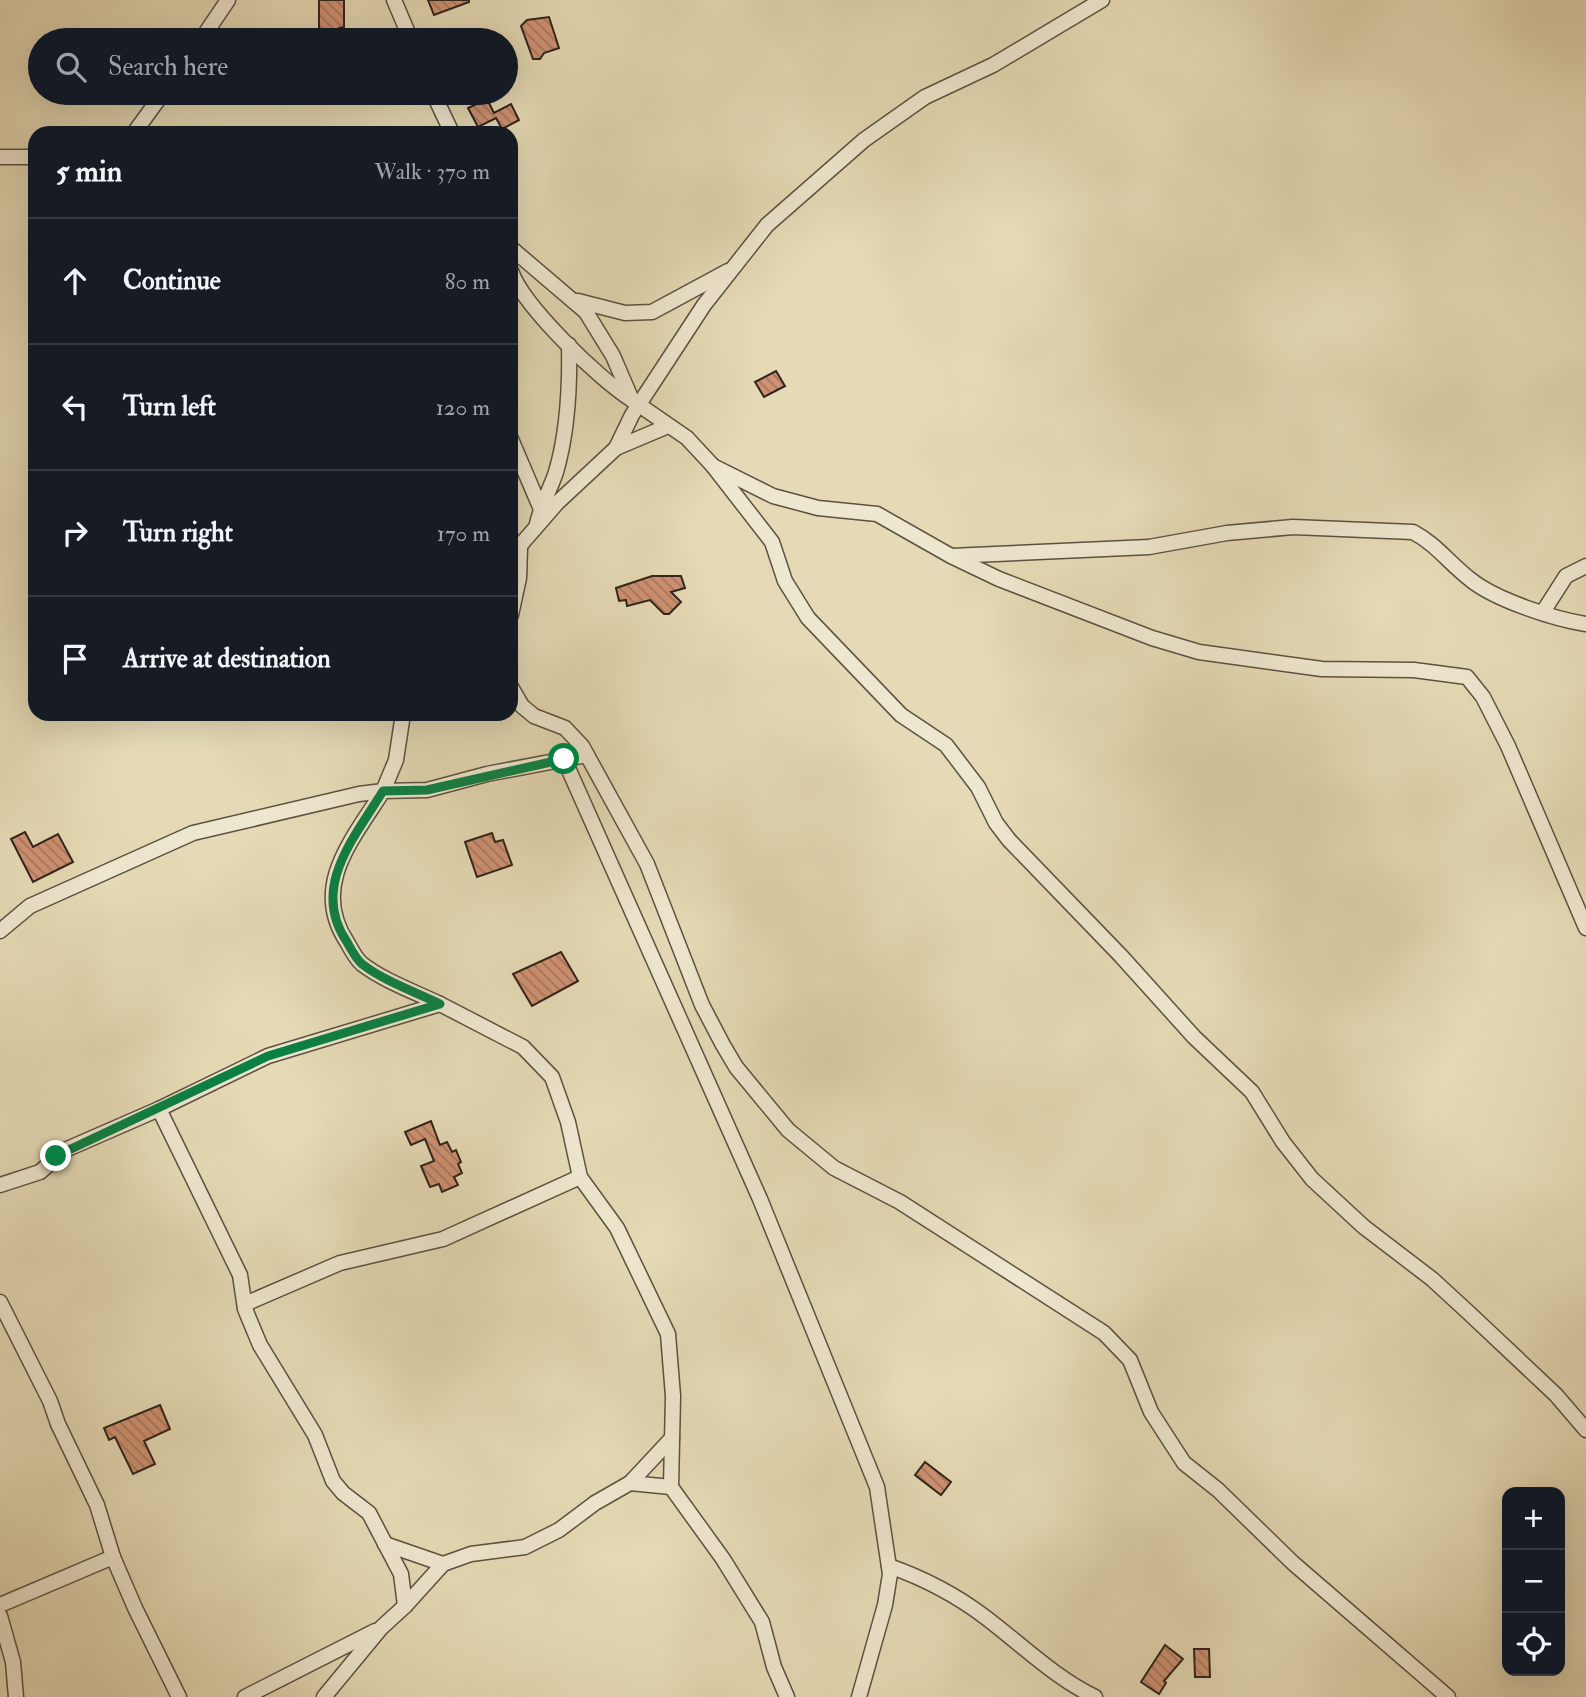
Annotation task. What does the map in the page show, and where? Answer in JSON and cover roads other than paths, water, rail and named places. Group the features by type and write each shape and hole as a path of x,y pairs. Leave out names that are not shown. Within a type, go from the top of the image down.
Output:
{"street":[{"path":"209,28 228,0"},
{"path":"394,0 406,28"},
{"path":"616,448 635,403 704,306 768,225 864,139 925,97 993,65 1085,7 1102,0"},
{"path":"139,126 154,105"},
{"path":"439,105 449,126"},
{"path":"0,157 28,157"},
{"path":"518,254 576,301 593,320 635,403"},
{"path":"576,301 625,313 652,312 733,268"},
{"path":"518,283 528,300 591,369 701,450 772,542 785,581 808,618 901,715 946,745 978,787 996,823 1009,840 1121,956 1194,1037 1252,1092 1283,1142 1312,1179 1364,1227 1432,1279 1556,1395 1586,1430"},
{"path":"537,525 540,507 555,472 565,422 569,345"},
{"path":"518,549 537,525 616,448 668,426"},
{"path":"518,455 540,507"},
{"path":"713,466 773,496 818,508 877,514 951,556 999,579 1152,638 1199,652 1322,668 1414,670 1467,677 1483,697 1508,746 1586,928"},
{"path":"951,556 1149,547 1227,533 1293,527 1387,529 1413,532 1430,541 1445,560 1474,583 1543,612 1586,624"},
{"path":"1543,612 1566,576 1586,566"},
{"path":"518,699 534,716 565,728 587,755 647,864 702,1005 723,1045 747,1081 788,1130 834,1168 900,1202 1104,1332 1130,1360 1151,1412 1184,1463 1218,1490 1293,1563 1448,1697"},
{"path":"402,721 396,760 383,791 333,877 331,900 337,927 361,964 523,1047 552,1077 568,1122 579,1177 617,1228 668,1334 671,1487 723,1559 762,1622 774,1667 787,1697"},
{"path":"0,931 30,906 193,833 359,794 427,790 587,755"},
{"path":"564,759 679,1014 822,1349 877,1487 889,1566 885,1605 859,1697"},
{"path":"0,1185 40,1172 65,1150 159,1109 268,1056 440,1004"},
{"path":"159,1109 240,1275 245,1304 260,1345 315,1435 333,1481 343,1493 369,1513 401,1574 405,1606"},
{"path":"245,1304 340,1263 443,1238 579,1177"},
{"path":"0,1302 50,1401 58,1424 97,1505 113,1557 179,1697"},
{"path":"324,1697 380,1628 405,1606 443,1564 471,1554 525,1547 559,1530 595,1503 630,1483 672,1438"},
{"path":"630,1483 671,1487"},
{"path":"385,1544 443,1564"},
{"path":"0,1605 113,1557"},
{"path":"889,1566 937,1586 972,1608 1036,1659 1096,1697"},
{"path":"0,1616 24,1697"},
{"path":"245,1697 380,1628"},
{"path":"13,1662 16,1697"}]}
